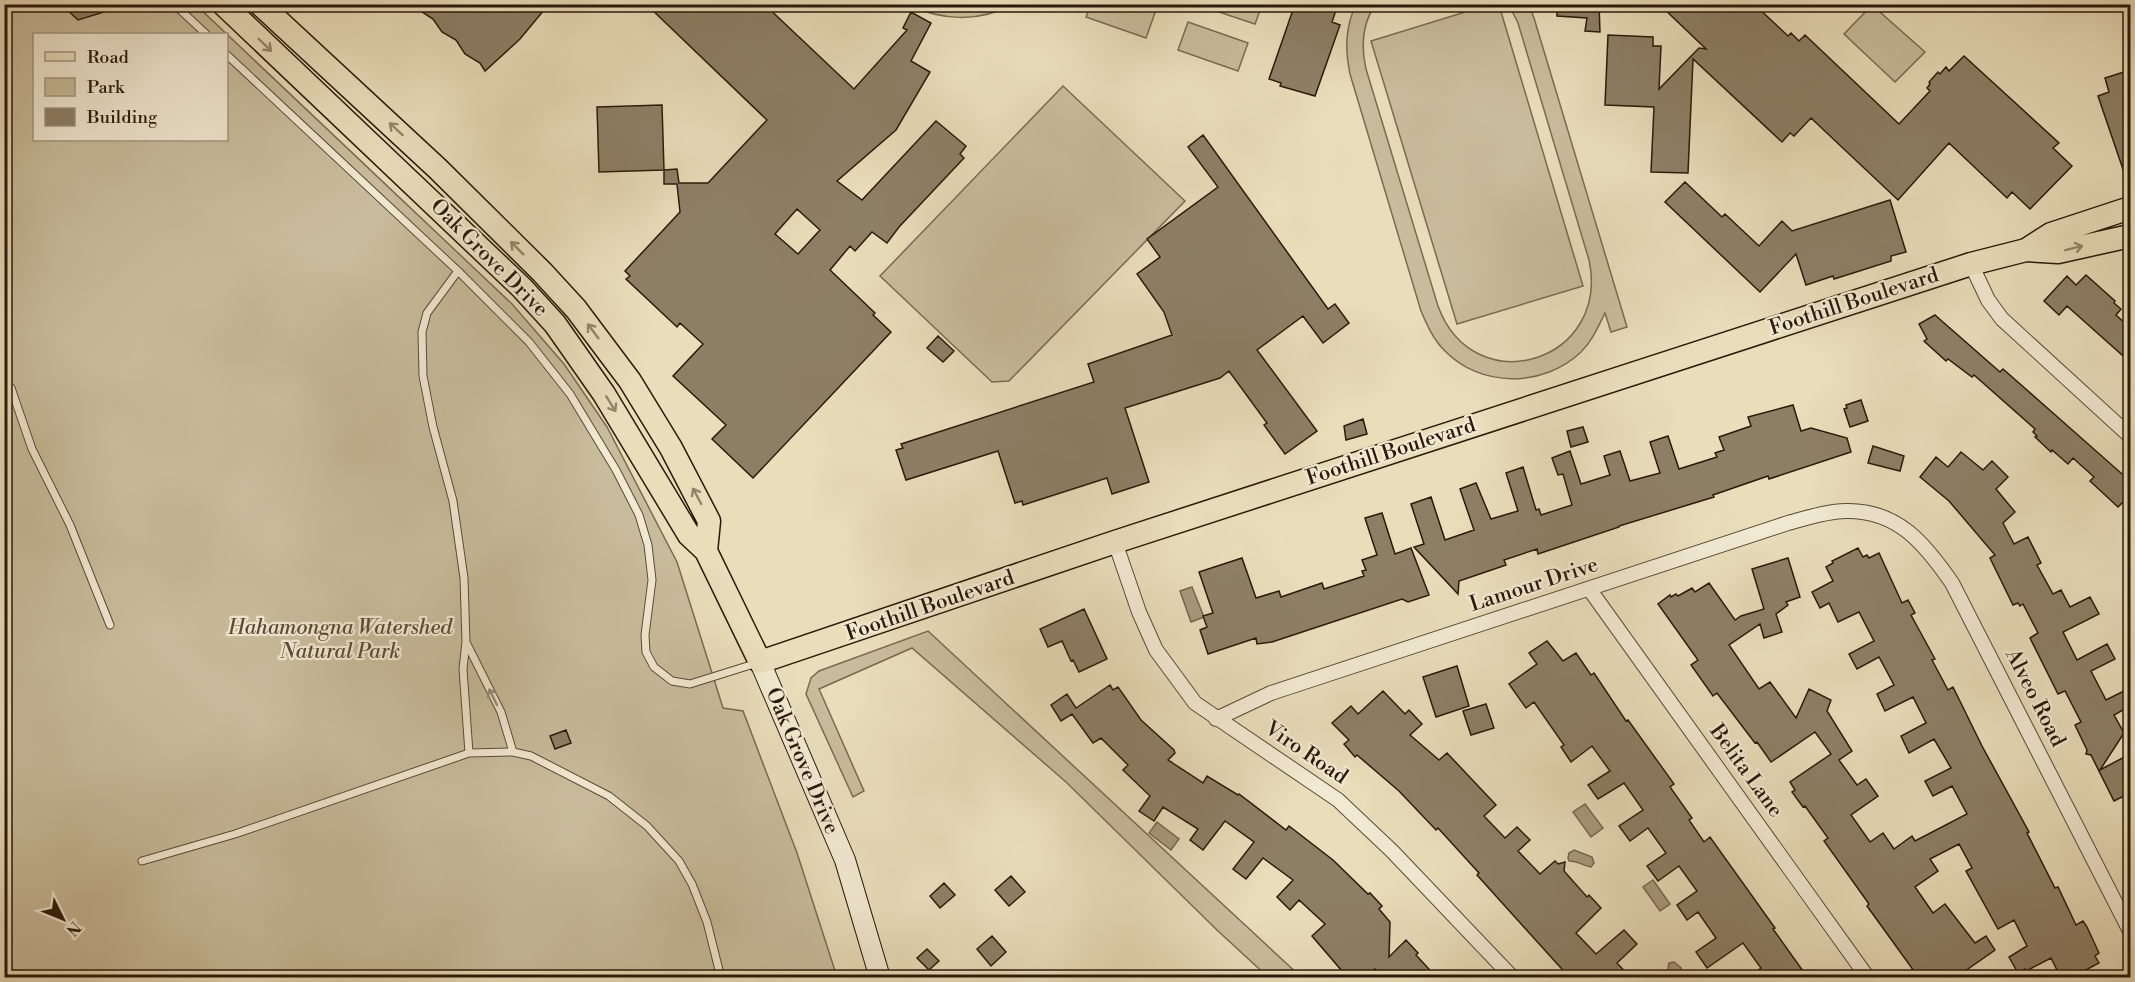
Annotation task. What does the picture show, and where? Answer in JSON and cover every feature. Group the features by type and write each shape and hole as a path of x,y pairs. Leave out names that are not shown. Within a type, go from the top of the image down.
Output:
{"main road":[{"name":"Oak Grove Drive","path":"223,4 540,306 604,393 644,456 689,535 706,551 760,662"},
{"name":"Oak Grove Drive","path":"260,4 438,170 542,272 576,309 630,381 671,448 709,521 706,551"},
{"name":"Foothill Boulevard","path":"2026,250 2051,234 2125,213"},
{"name":"Foothill Boulevard","path":"760,662 1114,543 1971,264 2026,250 2058,252 2130,236"}],"street":[{"path":"1971,264 1988,300 2002,319 2130,436"},
{"name":"Lamour Drive","path":"1216,719 1271,693 1808,518 1846,511 1870,513"},
{"name":"Alveo Road","path":"1870,513 1900,526 1915,536 1932,554 1952,583 2130,931"},
{"name":"Viro Road","path":"1114,543 1139,612 1156,650 1195,703 1338,800 1392,851 1513,978"},
{"name":"Belita Lane","path":"1590,590 1868,978"},
{"name":"Oak Grove Drive","path":"760,662 845,860 880,978"}],"lane":[{"path":"174,4 205,33"},
{"path":"228,56 458,271 530,342 570,394 616,470 639,516 648,545 652,580 645,635 646,652 654,667 672,681 690,684 760,662"},
{"path":"458,271 427,313 422,332 423,376 454,512 464,578 466,642 463,669 469,753"},
{"path":"11,388 32,449 70,525 110,625"},
{"path":"466,642 501,712 513,752"},
{"path":"141,861 235,834 469,753 513,752 531,756 609,796 647,826 679,861 692,884 708,922 721,978"}],"green space":[{"path":"1356,4 1375,5 1365,28 1363,52 1366,69 1438,306 1456,336 1480,354 1507,361 1535,358 1560,345 1580,324 1590,295 1589,260 1518,23 1509,5 1529,5 1534,18 1627,327 1611,332 1605,313 1592,339 1566,364 1549,372 1512,379 1493,377 1475,371 1459,362 1440,346 1421,311 1350,74 1347,39"},
{"path":"1491,4 1499,5 1583,286 1457,324 1371,41"},
{"name":"Hahamongna Watershed Natural Park","path":"5,5 196,5 226,33 33,33 33,141 228,141 228,35 512,304 564,364 607,427 677,562 723,708 743,711 797,853 837,977 5,978"},
{"path":"908,5 1011,5 986,15 960,17 933,14"},
{"path":"1090,5 1139,5 1156,10 1146,38 1086,17"},
{"path":"1198,5 1262,5 1255,24"},
{"path":"1872,5 1925,52 1895,82 1844,34"},
{"path":"1188,22 1248,43 1238,71 1178,50"},
{"path":"1063,86 1185,201 1009,381 992,382 880,276"},
{"path":"928,631 1301,977 1268,977 1066,782 912,648 819,689 864,791 853,797 806,694 811,678 819,671"}],"shaded area":[{"path":"1192,587 1204,617 1191,622 1180,591"},
{"path":"1585,804 1603,828 1591,837 1573,812"},
{"path":"1157,822 1179,839 1171,850 1149,833"},
{"path":"1574,850 1592,857 1594,863 1591,867 1569,861 1569,853"},
{"path":"1653,880 1670,904 1660,911 1643,887"},
{"path":"1674,962 1681,968 1684,977 1670,977 1669,963"}],"building":[{"path":"61,4 117,4 117,8 78,20"},
{"path":"410,4 549,4 520,39 485,71 480,63 465,54 456,40 442,32 433,19"},
{"path":"646,4 764,4 854,89 907,30 903,28 911,12 931,23 911,61 930,72 896,130 837,181 862,200 936,121 966,146 960,154 964,158 899,227 887,243 872,232 855,251 850,246 830,270 875,313 873,315 891,332 753,478 712,439 726,425 673,376 703,344 680,323 677,327 626,279 630,276 625,271 680,212 677,184 664,184 664,170 677,169 679,183 708,183 767,120","holes":["797,209 820,230 798,254 775,234"]},
{"path":"1295,4 1338,4 1332,22 1340,25 1315,96 1280,86 1281,83 1269,79"},
{"path":"1557,4 1599,4 1600,32 1585,31 1587,18 1557,16"},
{"path":"1659,4 1754,4 1788,36 1791,33 1799,41 1805,35 1899,124 1930,91 1927,88 1929,82 1938,72 1940,74 1946,67 1949,71 1964,56 2059,143 2053,148 2072,166 2030,209 2012,192 2007,198 1949,143 1898,200 1811,118 1794,136 1790,133 1782,142 1693,59 1688,173 1651,172 1654,107 1605,105 1608,35 1653,37 1653,46 1661,46 1659,89 1699,48 1706,49"},
{"path":"2130,70 2130,184 2128,184 2098,96 2109,92 2105,78"},
{"path":"662,105 664,170 599,172 597,107"},
{"path":"1203,135 1328,309 1335,304 1349,323 1323,343 1303,316 1257,350 1317,431 1285,454 1264,425 1267,423 1229,371 1220,378 1125,408 1149,482 1112,494 1107,478 1023,505 1022,501 1015,503 998,451 906,480 896,450 903,448 901,444 1094,382 1088,364 1172,335 1164,312 1137,274 1160,257 1147,239 1218,187 1188,147"},
{"path":"1685,182 1722,217 1725,214 1759,246 1782,221 1792,231 1890,200 1906,252 1891,256 1891,261 1834,279 1833,276 1806,285 1796,254 1760,292 1665,202"},
{"path":"2086,275 2121,309 2116,315 2130,328 2130,362 2067,306 2059,315 2044,301 2067,276 2076,285"},
{"path":"1935,315 2000,372 2003,369 2130,481 2130,509 2123,502 2118,507 2090,481 2094,477 2073,458 2068,464 2052,450 2051,452 2035,437 2037,436 2033,432 2035,429 1974,375 1972,377 1948,359 1946,361 1924,341 1927,339 1919,324"},
{"path":"938,336 954,351 943,362 927,348"},
{"path":"1861,400 1868,421 1850,427 1844,409 1847,408 1846,405"},
{"path":"1793,405 1801,431 1811,428 1847,438 1851,452 1769,479 1768,476 1713,495 1714,497 1538,554 1537,549 1504,560 1506,565 1459,581 1458,594 1414,547 1424,544 1411,504 1431,497 1445,540 1474,530 1460,489 1476,483 1491,519 1518,511 1506,473 1523,467 1536,510 1539,509 1541,515 1572,505 1563,474 1558,475 1552,458 1570,451 1581,484 1610,475 1604,456 1620,451 1630,481 1660,473 1650,442 1668,436 1679,469 1717,457 1715,453 1724,450 1719,437 1751,426 1748,417"},
{"path":"1363,419 1367,434 1346,440 1344,426"},
{"path":"1583,427 1588,442 1571,447 1567,431"},
{"path":"1873,446 1904,456 1900,471 1868,463"},
{"path":"1961,452 1983,470 1992,461 2008,477 1996,489 2015,512 2003,523 2014,544 2028,537 2041,563 2037,565 2053,594 2061,590 2070,607 2090,597 2099,614 2063,632 2077,660 2107,644 2115,659 2091,671 2106,700 2126,690 2130,697 2130,706 2114,715 2124,733 2100,770 2130,754 2130,793 2114,801 2091,755 2086,754 2087,750 2075,725 2081,722 2065,691 2058,694 2030,638 2038,633 2023,604 2013,605 1990,558 1995,555 1949,501 1920,477 1936,457 1948,467"},
{"path":"1382,513 1395,554 1411,548 1429,595 1408,602 1402,599 1272,642 1257,644 1256,638 1208,654 1200,630 1207,627 1203,616 1213,613 1199,572 1242,558 1256,598 1279,591 1281,597 1322,583 1324,589 1364,576 1362,571 1366,570 1362,560 1377,555 1365,518"},
{"path":"1858,548 1863,557 1867,555 1869,558 1879,553 1902,603 1908,600 1915,613 1911,615 1935,659 1932,660 1948,690 1953,687 2076,925 2083,921 2087,927 2099,953 2095,956 2099,963 2071,978 2061,978 2051,958 2018,973 2009,957 2027,946 2014,920 1998,929 1966,871 1972,868 1959,844 1930,859 1938,871 1915,887 1933,913 1945,904 1975,943 1986,936 1995,950 1955,978 1919,978 1824,841 1828,838 1792,792 1795,790 1790,782 1831,754 1815,732 1771,762 1717,693 1713,696 1691,665 1698,660 1658,604 1670,595 1671,597 1676,594 1678,596 1692,588 1695,592 1709,583 1735,620 1764,609 1752,569 1788,558 1800,597 1786,602 1788,605 1776,614 1782,632 1764,638 1760,624 1729,645 1759,689 1770,682 1796,718 1809,689 1831,700 1827,711 1852,751 1839,760 1857,785 1866,779 1878,796 1851,815 1870,842 1883,833 1894,849 1912,836 1915,841 1967,814 1952,786 1933,796 1925,781 1951,768 1934,739 1909,753 1901,736 1926,723 1913,697 1885,711 1877,694 1894,685 1879,657 1857,669 1849,654 1874,641 1859,612 1838,622 1829,603 1820,608 1812,592 1833,581 1826,567 1833,563 1832,561"},
{"path":"1084,609 1107,659 1079,672 1062,641 1048,647 1040,629"},
{"path":"1547,641 1563,661 1576,653 1591,675 1594,673 1626,721 1628,720 1674,784 1670,787 1692,818 1689,820 1704,842 1710,837 1808,978 1748,978 1761,968 1743,943 1707,968 1696,952 1716,938 1698,912 1687,920 1677,905 1697,891 1679,866 1658,881 1647,866 1666,853 1648,828 1630,841 1619,826 1643,810 1624,783 1598,799 1588,785 1610,771 1592,746 1571,762 1561,747 1564,745 1534,702 1526,708 1509,684 1537,664 1529,653"},
{"path":"1457,666 1469,706 1436,717 1423,677"},
{"path":"1110,685 1113,690 1118,687 1141,720 1174,750 1175,753 1168,760 1203,783 1207,776 1239,794 1286,830 1289,826 1333,860 1368,894 1370,893 1382,906 1379,909 1390,922 1389,957 1406,940 1437,978 1384,978 1375,969 1366,978 1348,978 1312,936 1325,924 1299,900 1290,910 1277,897 1293,880 1263,858 1246,879 1233,869 1254,842 1225,821 1203,850 1190,840 1198,829 1163,807 1154,821 1139,811 1150,796 1123,770 1128,765 1101,738 1093,743 1072,714 1061,721 1051,705 1067,694 1076,708"},
{"path":"1383,691 1405,714 1409,710 1422,724 1410,735 1439,760 1447,753 1496,805 1484,816 1505,838 1517,827 1530,840 1518,851 1540,874 1555,861 1558,864 1565,862 1564,871 1587,897 1589,895 1601,908 1576,933 1596,954 1624,930 1637,944 1617,963 1631,978 1570,978 1438,828 1436,830 1399,791 1357,755 1355,757 1344,744 1349,740 1332,723 1351,706 1358,714"},
{"path":"1486,704 1494,728 1471,735 1463,711"},
{"path":"566,730 571,743 555,749 550,736"},
{"path":"1011,876 1025,892 1009,906 995,890"},
{"path":"944,883 955,895 940,908 930,896"},
{"path":"992,936 1006,952 991,966 977,949"},
{"path":"927,949 939,961 929,970 917,958"}]}
